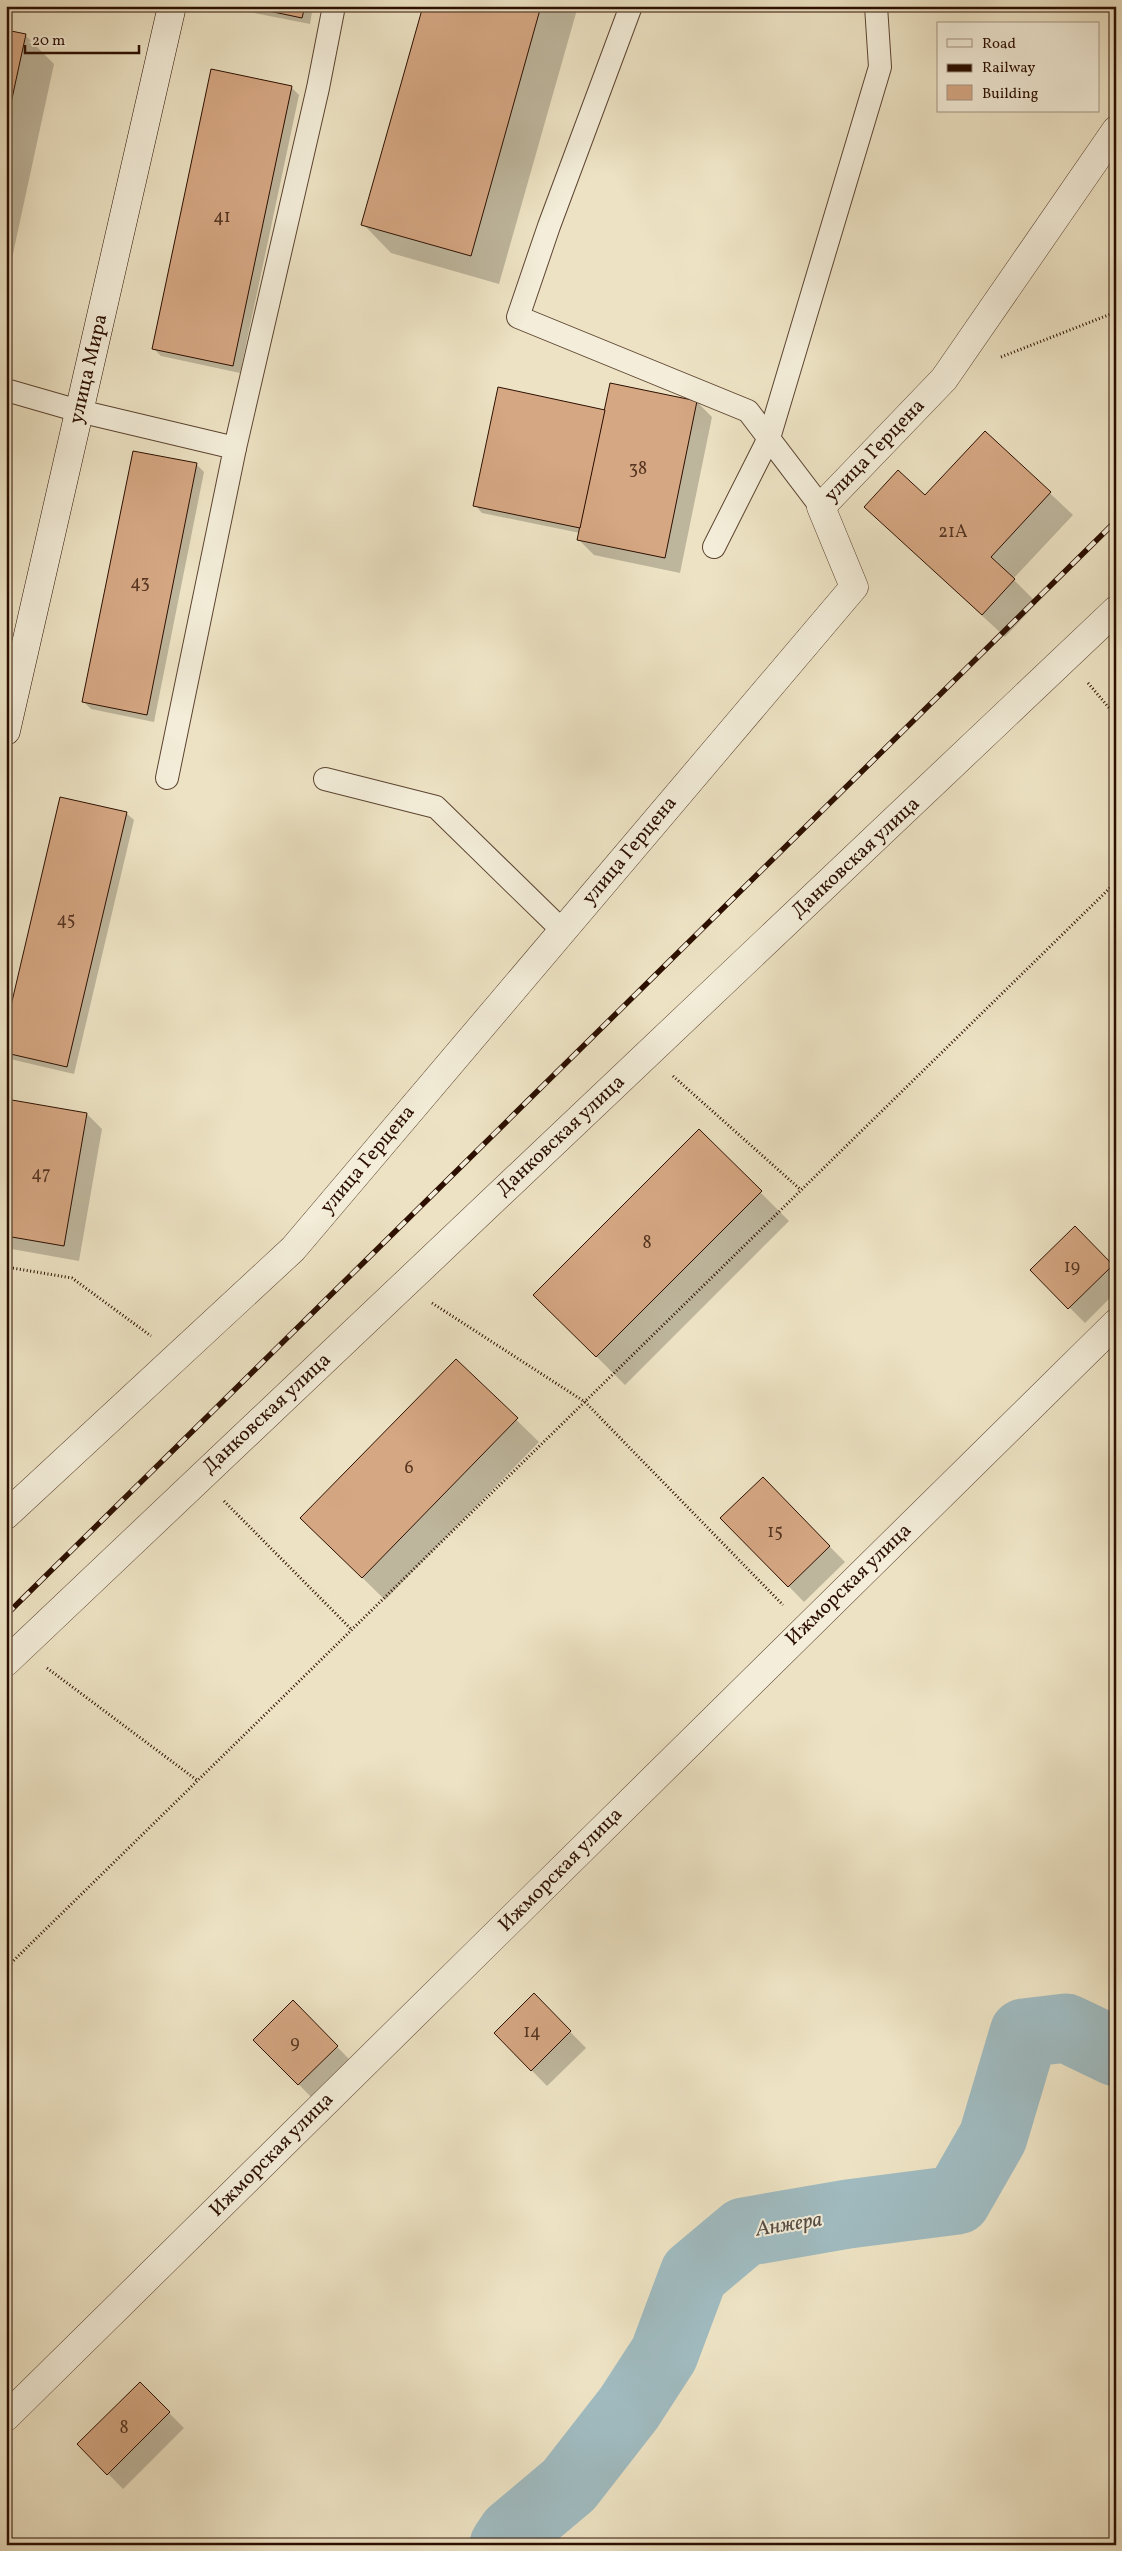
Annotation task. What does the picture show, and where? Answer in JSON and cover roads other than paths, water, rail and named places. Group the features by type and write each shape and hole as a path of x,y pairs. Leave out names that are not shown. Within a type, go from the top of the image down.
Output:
{"street":[{"name":"улица Мира","path":"6,731 172,6"},
{"name":"улица Герцена","path":"6,1515 292,1249 854,587 821,507 944,379 1116,130"},
{"name":"Данковская улица","path":"13,1655 1116,610"},
{"name":"Ижморская улица","path":"6,2417 1116,1323"}],"lane":[{"path":"167,778 235,448 316,98 334,6"},
{"path":"632,6 549,226 518,316 748,411 821,507"},
{"path":"714,547 769,438 880,67 876,6"},
{"path":"6,390 79,411 235,448"},
{"path":"326,780 436,807 563,931"}],"waterway":[{"name":"Анжера","path":"504,2545 512,2533 569,2485 629,2408 664,2354 694,2274 744,2232 848,2214 957,2200 993,2137 1024,2033 1066,2028 1116,2052"}],"railway":[{"path":"6,1615 1116,521"}]}
